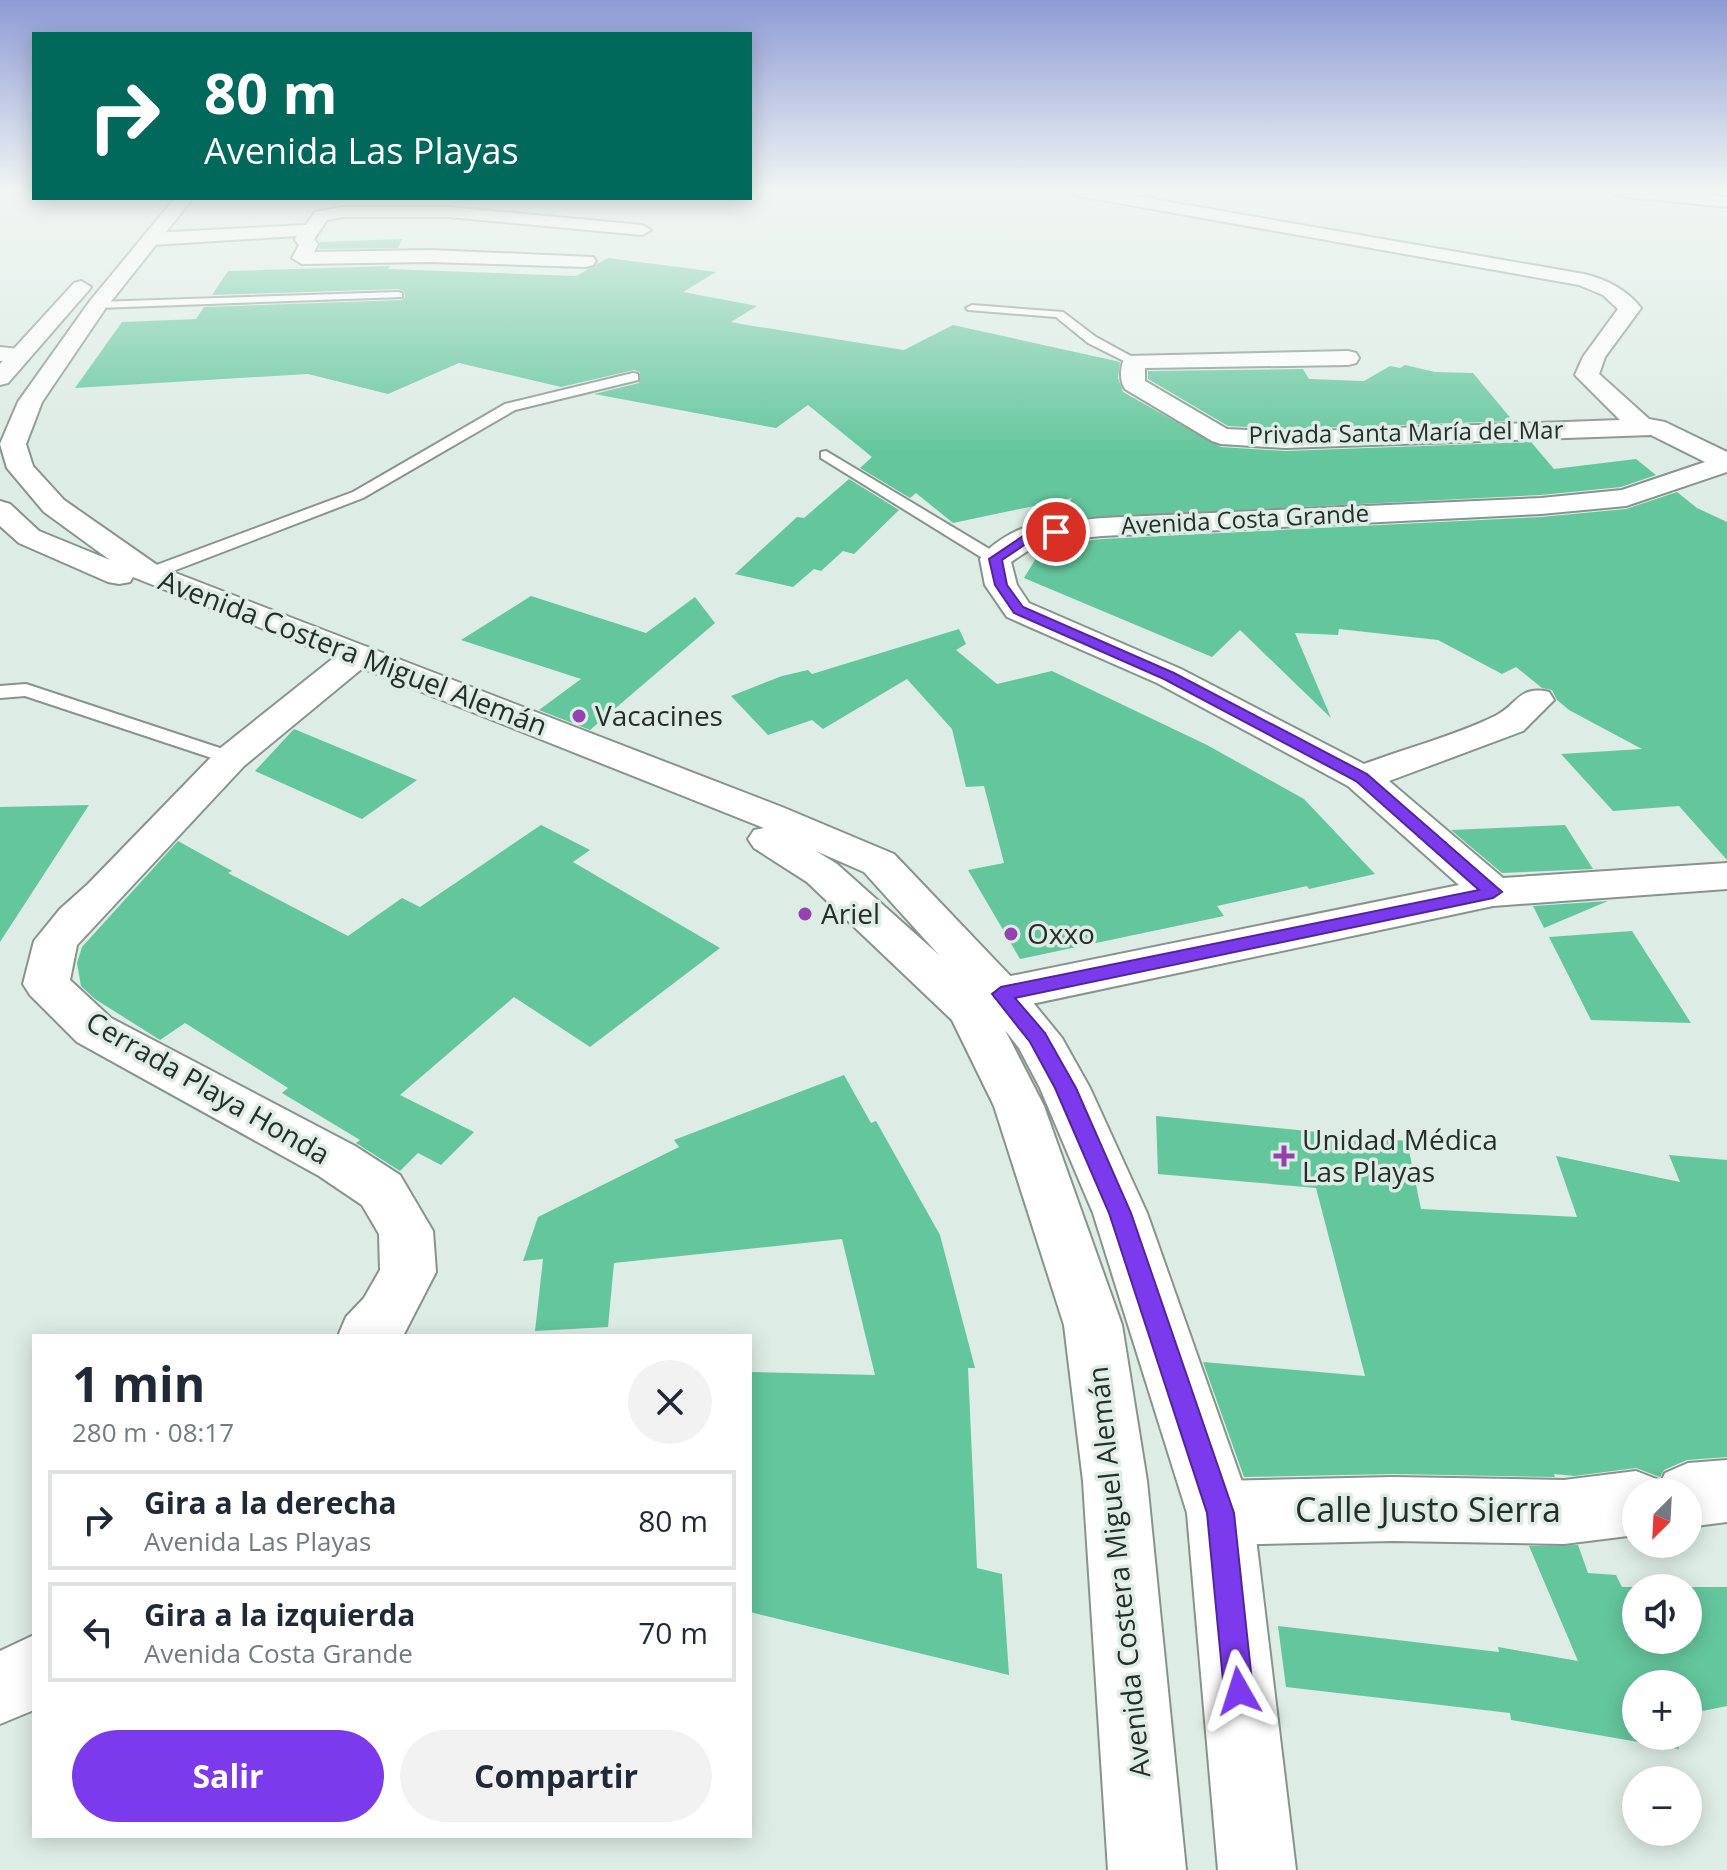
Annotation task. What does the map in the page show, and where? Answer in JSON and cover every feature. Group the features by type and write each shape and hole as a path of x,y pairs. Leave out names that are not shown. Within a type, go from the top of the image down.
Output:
{"street":[{"name":"Avenida Costera Miguel Alemán","path":"102,278 30,402 13,444 20,468 54,506 149,574 770,840 822,873 986,1002 1038,1038 1065,1088 1120,1213 1220,1513 1257,1870"},
{"path":"1574,278 1610,291 1630,308 1594,357 1587,375 1642,427 1656,427 1727,462"},
{"name":"Avenida Costera Miguel Alemán","path":"0,378 10,355 93,290"},
{"path":"1134,361 1348,358"},
{"name":"Privada Santa María del Mar","path":"1134,361 1133,384 1221,436 1285,440 1642,427"},
{"name":"Avenida Costa Grande","path":"995,559 1033,534 1102,527 1541,506 1626,498 1727,462"},
{"name":"Avenida Costera Miguel Alemán","path":"0,510 29,537 349,661"},
{"path":"995,559 1001,585 1018,610 1169,676 1362,778 1493,892"},
{"name":"Cerrada Playa Honda","path":"349,661 231,758 56,941 46,984 94,1030 337,1161 381,1190 406,1231 408,1272 384,1316 369,1334"},
{"path":"1362,778 1510,723 1536,700"},
{"path":"986,1002 1493,892 1727,876"},
{"name":"Avenida Costera Miguel Alemán","path":"986,1002 1093,1325 1115,1481 1147,1870"},
{"name":"Calle Justo Sierra","path":"1220,1513 1393,1509 1564,1512 1622,1505"},
{"path":"0,1688 19,1681 32,1671"}],"lane":[{"path":"93,290 398,295"},
{"path":"972,308 1059,314 1092,340 1134,361"},
{"path":"149,574 358,495 510,407 633,377"},
{"path":"826,455 995,559"},
{"path":"0,692 26,690 231,758"}],"building":[{"path":"223,278 706,278 683,292 757,306 731,322 904,350 953,325 1120,362 1118,378 1123,392 1221,447 1285,451 1531,442 1554,469 1636,459 1656,475 1621,487 1541,495 1059,519 1072,498 953,523 916,493 910,498 860,468 872,457 808,405 776,428 594,394 639,383 640,372 634,370 561,387 459,363 388,394 308,374 75,388 122,322 196,319 204,307 402,300 405,297 404,291 398,289 212,295"},
{"path":"1405,365 1435,372 1473,373 1513,421 1285,429 1228,426 1148,379 1148,371 1303,369 1309,379 1364,381 1390,366 1400,368"},
{"path":"849,479 899,510 854,554 843,551 821,571 814,569 793,587 735,574 797,517 804,518"},
{"path":"1677,492 1697,508 1727,522 1727,860 1679,806 1613,811 1561,754 1642,749 1569,710 1557,700 1552,690 1542,688 1516,667 1502,674 1438,640 1339,629 1338,635 1295,633 1331,718 1240,630 1212,657 1024,578 1044,545 1102,539 1541,517 1626,509"},
{"path":"531,596 646,633 695,597 715,623 590,730 539,710 581,679 461,640"},
{"path":"959,629 966,644 956,650 997,684 1052,671 1207,745 1304,799 1375,874 1217,906 1224,916 1020,959 968,870 1004,863 984,786 966,787 952,729 907,679 823,729 812,720 768,735 731,696 782,676 808,670 812,674"},
{"path":"294,729 417,780 362,819 255,771"},
{"path":"89,805 0,942 0,807"},
{"path":"541,825 590,850 573,862 720,948 590,1047 514,997 400,1095 474,1132 441,1165 418,1153 400,1171 356,1143 360,1140 282,1093 288,1088 185,1023 160,1040 95,999 81,986 77,963 82,947 178,841 232,871 228,873 348,936 402,898 420,907"},
{"path":"1565,825 1593,869 1502,873 1451,830"},
{"path":"1608,901 1544,928 1533,906"},
{"path":"1632,931 1691,1023 1591,1020 1549,937"},
{"path":"844,1075 871,1123 876,1121 940,1235 975,1368 968,1368 977,1568 1002,1574 1009,1675 752,1612 752,1372 875,1375 842,1239 614,1263 608,1327 535,1331 543,1259 523,1261 538,1217 679,1147 674,1140"},
{"path":"1156,1116 1407,1141 1421,1209 1577,1217 1556,1156 1680,1182 1669,1155 1727,1160 1727,1457 1687,1460 1664,1470 1660,1477 1636,1468 1574,1476 1554,1474 1555,1477 1393,1474 1244,1477 1203,1362 1365,1376 1316,1188 1158,1174"},
{"path":"1578,1545 1588,1573 1616,1575 1622,1587 1622,1654 1702,1654 1702,1587 1727,1587 1727,1706 1702,1711 1702,1670 1622,1670 1622,1739 1511,1720 1510,1713 1286,1687 1278,1626 1499,1652 1498,1647 1578,1661 1529,1546"}],"place":[{"name":"Vacacines","path":"579,716"},
{"name":"Ariel","path":"805,914"},
{"name":"Oxxo","path":"1011,934"},
{"name":"Unidad Médica Las Playas","path":"1284,1156"}],"route":[{"path":"1056,532 1033,534 995,559 1001,585 1018,610 1169,676 1362,778 1493,892 1001,994 1038,1038 1065,1088 1120,1213 1220,1513 1239,1691"}]}
